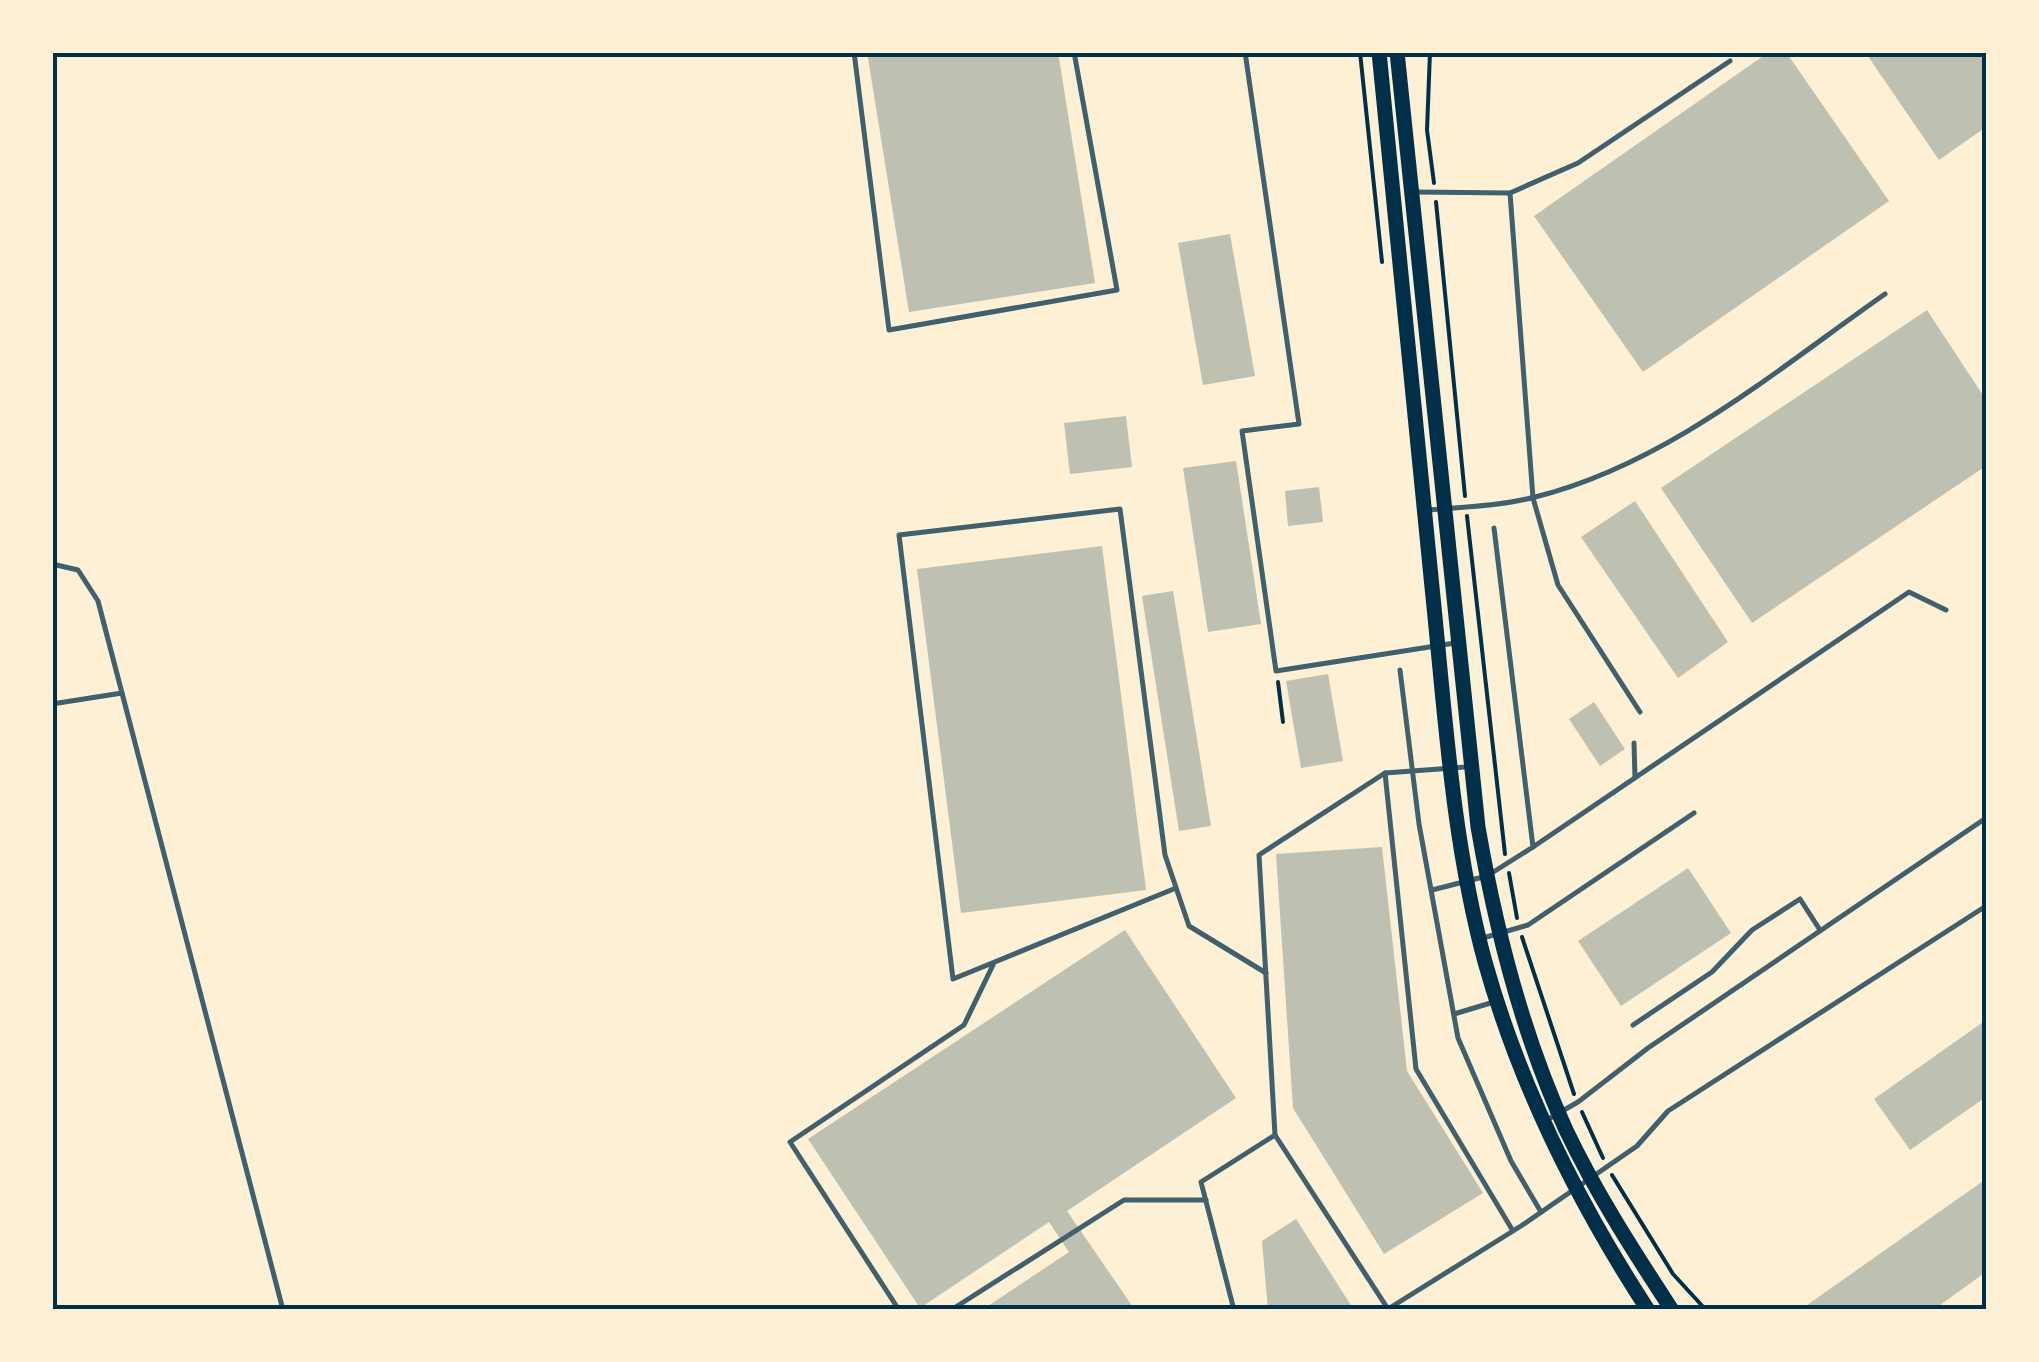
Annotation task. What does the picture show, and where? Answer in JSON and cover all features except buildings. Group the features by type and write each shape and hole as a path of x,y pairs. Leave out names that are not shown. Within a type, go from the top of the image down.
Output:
{"main road":[{"path":"1379,52 1438,645 1467,881 1498,1002 1542,1123 1575,1188 1648,1310"},
{"path":"1397,52 1471,767 1487,876 1527,1031 1559,1113 1592,1178 1672,1310"}],"lane":[{"path":"854,52 889,330 1117,290 1074,52"},
{"path":"1244,52 1299,424 1242,431 1276,670 1458,642"},
{"path":"1412,192 1510,193 1578,162 1730,61"},
{"path":"1510,193 1533,498 1558,585 1640,712"},
{"path":"1425,511 1533,498 1672,443 1885,294"},
{"path":"1176,888 952,980 899,535 1120,509 1164,855 1176,888 1189,926 1266,973"},
{"path":"1494,528 1533,847"},
{"path":"52,564 78,570 93,589 283,1310"},
{"path":"1431,890 1487,876 1909,592 1946,610"},
{"path":"1400,670 1412,772 1458,1038 1504,1144 1540,1212"},
{"path":"52,704 122,693"},
{"path":"1634,743 1635,778"},
{"path":"1471,767 1384,774 1259,854 1274,1135 1388,1309 1592,1178 1637,1146 1668,1111 1986,906"},
{"path":"1384,774 1416,1069 1514,1230"},
{"path":"1480,939 1528,925 1694,813"},
{"path":"1542,1123 1986,818"},
{"path":"1633,1026 1712,972 1752,930 1800,899 1820,930"},
{"path":"899,1310 790,1142 964,1025 994,962"},
{"path":"1454,1014 1498,1002"},
{"path":"1234,1310 1201,1182 1274,1135"},
{"path":"951,1310 1124,1200 1206,1200"}],"path":[{"path":"1276,670 1283,722"}]}
